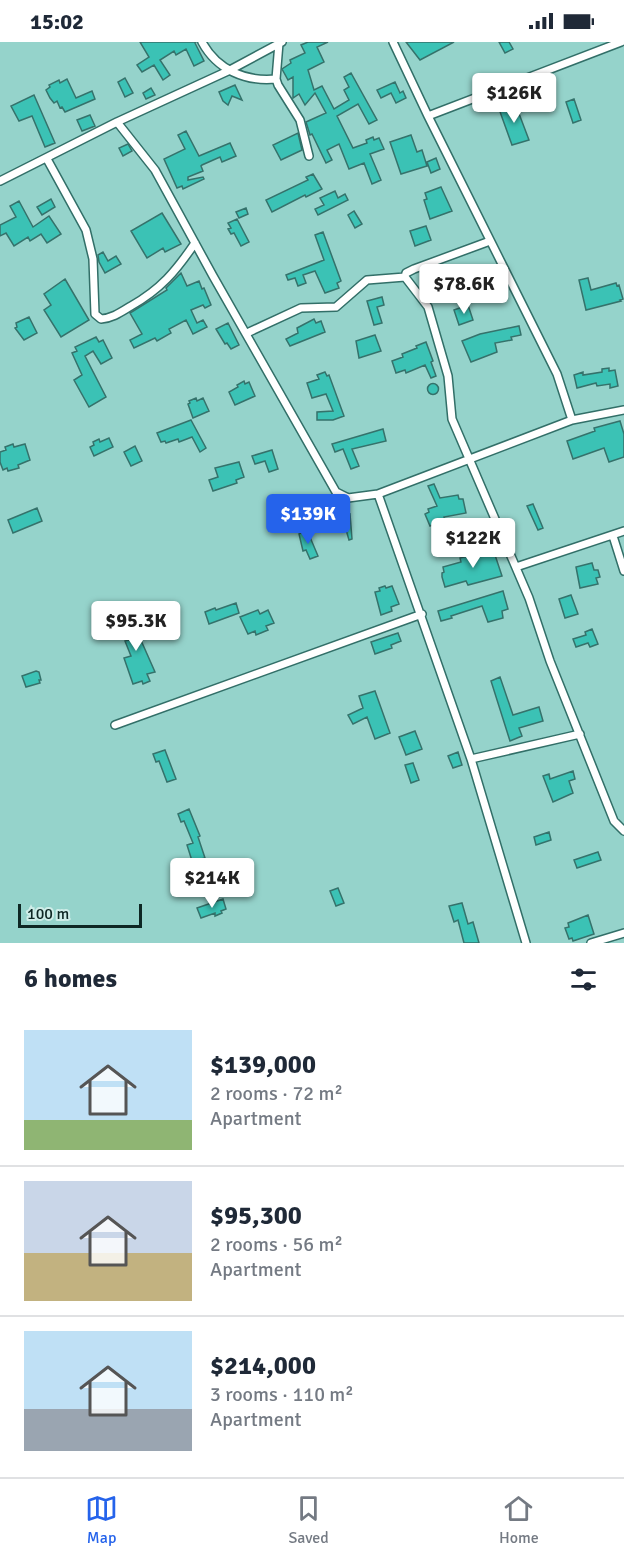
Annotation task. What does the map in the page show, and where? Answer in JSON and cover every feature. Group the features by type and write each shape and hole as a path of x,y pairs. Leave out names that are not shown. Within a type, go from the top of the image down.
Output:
{"street":[{"path":"202,42 214,59 228,71 259,81 276,79"},
{"path":"393,42 557,374 572,420"},
{"path":"428,116 621,42"},
{"path":"0,181 281,43"},
{"path":"281,43 276,79 300,120 309,156"},
{"path":"117,122 155,170 336,492 348,498 378,494 572,420 624,410"},
{"path":"46,159 86,230 93,259 95,314 101,319 110,318 153,293 180,265 195,243"},
{"path":"405,277 406,273 414,269 490,241"},
{"path":"247,333 301,308 336,307 367,280 405,277"},
{"path":"405,277 428,307 448,376 452,419 516,567 614,821 624,831"},
{"path":"378,494 471,759 526,943"},
{"path":"516,567 624,531"},
{"path":"613,536 624,571"},
{"path":"115,725 422,614"},
{"path":"471,759 580,734"},
{"path":"591,943 624,933"}],"building":[{"path":"140,42 196,42 204,61 194,66 186,49 176,55 174,51 160,60 170,75 163,80 154,65 142,72 137,65 149,57"},
{"path":"308,42 328,42 317,47 324,62 308,70 314,90 322,86 334,109 349,100 344,90 349,87 344,77 351,73 377,120 369,124 358,104 337,116 353,148 367,143 366,140 373,137 374,140 379,138 384,149 370,154 381,180 372,184 364,163 349,169 339,144 327,150 332,160 326,163 312,134 310,135 306,122 326,113 315,93 305,105 299,94 293,98 293,77 288,80 282,69 291,63 290,60 305,53 301,45"},
{"path":"406,42 454,42 420,60"},
{"path":"499,42 509,42 513,49 505,53"},
{"path":"125,78 133,93 125,97 118,82"},
{"path":"67,79 76,98 92,91 95,99 65,112 57,101 54,103 46,90 50,87 49,85"},
{"path":"395,82 400,93 403,91 406,98 396,103 391,93 381,98 377,90"},
{"path":"235,85 242,100 232,96 228,105 223,101 219,92"},
{"path":"151,88 155,95 146,99 143,93"},
{"path":"34,95 55,143 45,147 32,116 19,121 11,106"},
{"path":"574,99 581,120 573,123 566,102"},
{"path":"515,103 529,140 512,145 499,109"},
{"path":"90,115 95,126 82,131 77,120"},
{"path":"186,131 199,156 230,143 236,156 222,162 220,157 202,165 203,171 188,177 188,180 203,177 204,179 183,189 182,186 177,188 164,159 185,149 178,135"},
{"path":"298,133 302,150 281,160 273,145"},
{"path":"411,135 417,152 422,150 427,166 401,174 390,142"},
{"path":"128,144 132,151 123,156 119,148"},
{"path":"436,158 440,169 431,173 427,162"},
{"path":"313,174 322,189 272,212 266,200 308,180 306,177"},
{"path":"441,187 452,211 430,219 424,200 427,199 425,193"},
{"path":"335,191 338,198 345,194 348,200 318,215 315,209 324,205 320,198"},
{"path":"51,199 55,207 42,215 37,207"},
{"path":"19,201 33,227 49,216 61,234 47,243 41,234 30,241 28,237 14,246 6,233 0,236 0,225 16,217 10,206"},
{"path":"246,208 248,214 239,218 236,212"},
{"path":"354,211 362,224 355,228 348,215"},
{"path":"162,213 181,244 165,252 163,248 147,258 131,231"},
{"path":"237,219 249,242 241,246 234,233 231,234 228,229 231,228 228,223"},
{"path":"426,226 431,240 415,246 410,231"},
{"path":"323,232 341,281 337,283 339,288 325,293 315,271 303,275 306,283 298,286 295,278 288,280 286,275 324,260 315,235"},
{"path":"103,252 108,261 116,256 121,264 105,273 98,255"},
{"path":"451,271 460,290 442,299 440,293 437,295 433,279"},
{"path":"181,273 187,286 199,281 202,289 204,288 211,305 205,308 203,305 191,310 197,323 203,320 207,327 193,334 186,320 169,329 171,333 157,341 155,338 134,348 130,340 142,334 130,313 167,290 166,288"},
{"path":"588,278 591,290 616,283 617,286 619,285 623,299 586,310 579,280"},
{"path":"65,279 89,320 61,337 44,310 51,305 44,294"},
{"path":"489,291 491,299 472,302 470,295"},
{"path":"382,297 384,305 377,307 382,323 374,325 367,301"},
{"path":"468,305 473,320 459,325 454,310"},
{"path":"29,317 37,333 24,340 15,328 16,323"},
{"path":"314,319 316,323 321,321 325,332 290,346 286,339 298,333 297,328"},
{"path":"228,323 239,345 231,349 216,329"},
{"path":"519,326 521,335 511,337 512,340 495,343 497,352 471,362 462,341 480,334"},
{"path":"375,335 381,351 359,358 356,341"},
{"path":"96,337 99,342 103,340 112,358 101,364 93,351 85,356 106,397 89,407 74,380 82,375 72,353 77,351 75,347"},
{"path":"426,342 436,376 431,378 425,365 406,373 405,370 396,373 392,361 403,357 402,354"},
{"path":"609,368 609,371 615,370 618,386 610,388 610,384 597,386 596,383 577,388 574,375 583,372 583,375 602,372 602,369"},
{"path":"325,372 327,376 329,375 344,416 333,420 317,420 317,412 333,411 326,394 312,398 307,383 319,379 317,375"},
{"path":"244,381 245,384 249,382 255,396 235,405 229,392"},
{"path":"433,383 439,389 433,395 427,389"},
{"path":"196,398 197,401 203,398 209,411 193,418 188,404"},
{"path":"191,420 206,448 200,452 192,437 179,442 178,439 166,443 161,442 157,433"},
{"path":"620,421 624,434 624,457 609,462 604,448 573,459 567,441 595,431 594,428"},
{"path":"383,429 386,441 352,449 359,466 351,469 343,449 335,452 332,444"},
{"path":"109,438 113,447 94,456 90,447 94,445 93,442"},
{"path":"13,444 14,447 25,444 30,460 18,465 19,468 3,470 0,452"},
{"path":"135,446 142,461 131,466 124,452"},
{"path":"272,450 278,469 269,472 265,461 255,464 252,456"},
{"path":"239,462 244,477 236,480 237,483 213,491 209,480 218,477 215,468"},
{"path":"434,484 440,498 458,495 459,499 463,499 466,513 444,517 445,520 430,526 425,514 429,512 428,509 437,506 428,486"},
{"path":"533,504 543,528 538,530 527,506"},
{"path":"37,508 42,521 13,533 8,520"},
{"path":"350,514 352,539 349,540 342,516"},
{"path":"307,530 318,556 310,559 306,550 303,551 299,534"},
{"path":"493,549 502,576 468,585 466,581 445,587 442,577 443,567 461,562 460,558"},
{"path":"592,563 600,577 596,578 598,584 580,588 576,567"},
{"path":"385,586 386,588 392,586 399,604 391,607 392,611 381,615 375,592"},
{"path":"503,591 508,609 502,611 503,618 488,622 482,606 441,621 438,611"},
{"path":"571,595 578,614 565,618 559,599"},
{"path":"236,603 239,613 209,624 205,612"},
{"path":"258,610 260,614 268,610 274,623 266,626 268,630 256,635 255,631 248,634 240,617"},
{"path":"128,611 155,672 147,674 150,681 143,684 142,681 133,684 124,658 131,656 125,641 129,640 123,624 120,626 116,616"},
{"path":"592,629 598,644 590,647 588,643 576,647 573,639 586,635 585,632"},
{"path":"398,633 401,641 391,645 392,648 375,654 371,642"},
{"path":"39,672 40,683 26,687 22,676"},
{"path":"500,677 513,715 539,707 543,721 519,728 522,736 510,741 491,681"},
{"path":"375,691 390,733 375,739 367,717 353,724 348,715 363,708 359,696"},
{"path":"415,731 422,749 406,755 399,737"},
{"path":"165,750 176,779 167,782 159,761 156,762 153,754"},
{"path":"458,752 462,765 453,768 448,756"},
{"path":"413,763 419,780 411,783 405,765"},
{"path":"573,771 575,779 569,781 573,793 553,802 543,776 549,774 550,779"},
{"path":"189,809 200,836 198,837 205,858 201,859 202,862 193,864 187,845 193,843 184,821 181,822 178,814"},
{"path":"549,832 551,840 536,845 534,837"},
{"path":"598,852 601,860 577,868 574,860"},
{"path":"338,888 344,903 336,906 330,891"},
{"path":"223,899 226,909 221,911 222,913 201,918 197,908"},
{"path":"462,903 468,924 473,922 479,943 464,943 458,920 454,922 449,906"},
{"path":"588,915 594,934 573,941 572,938 569,939 565,928 569,927 568,923"}]}
